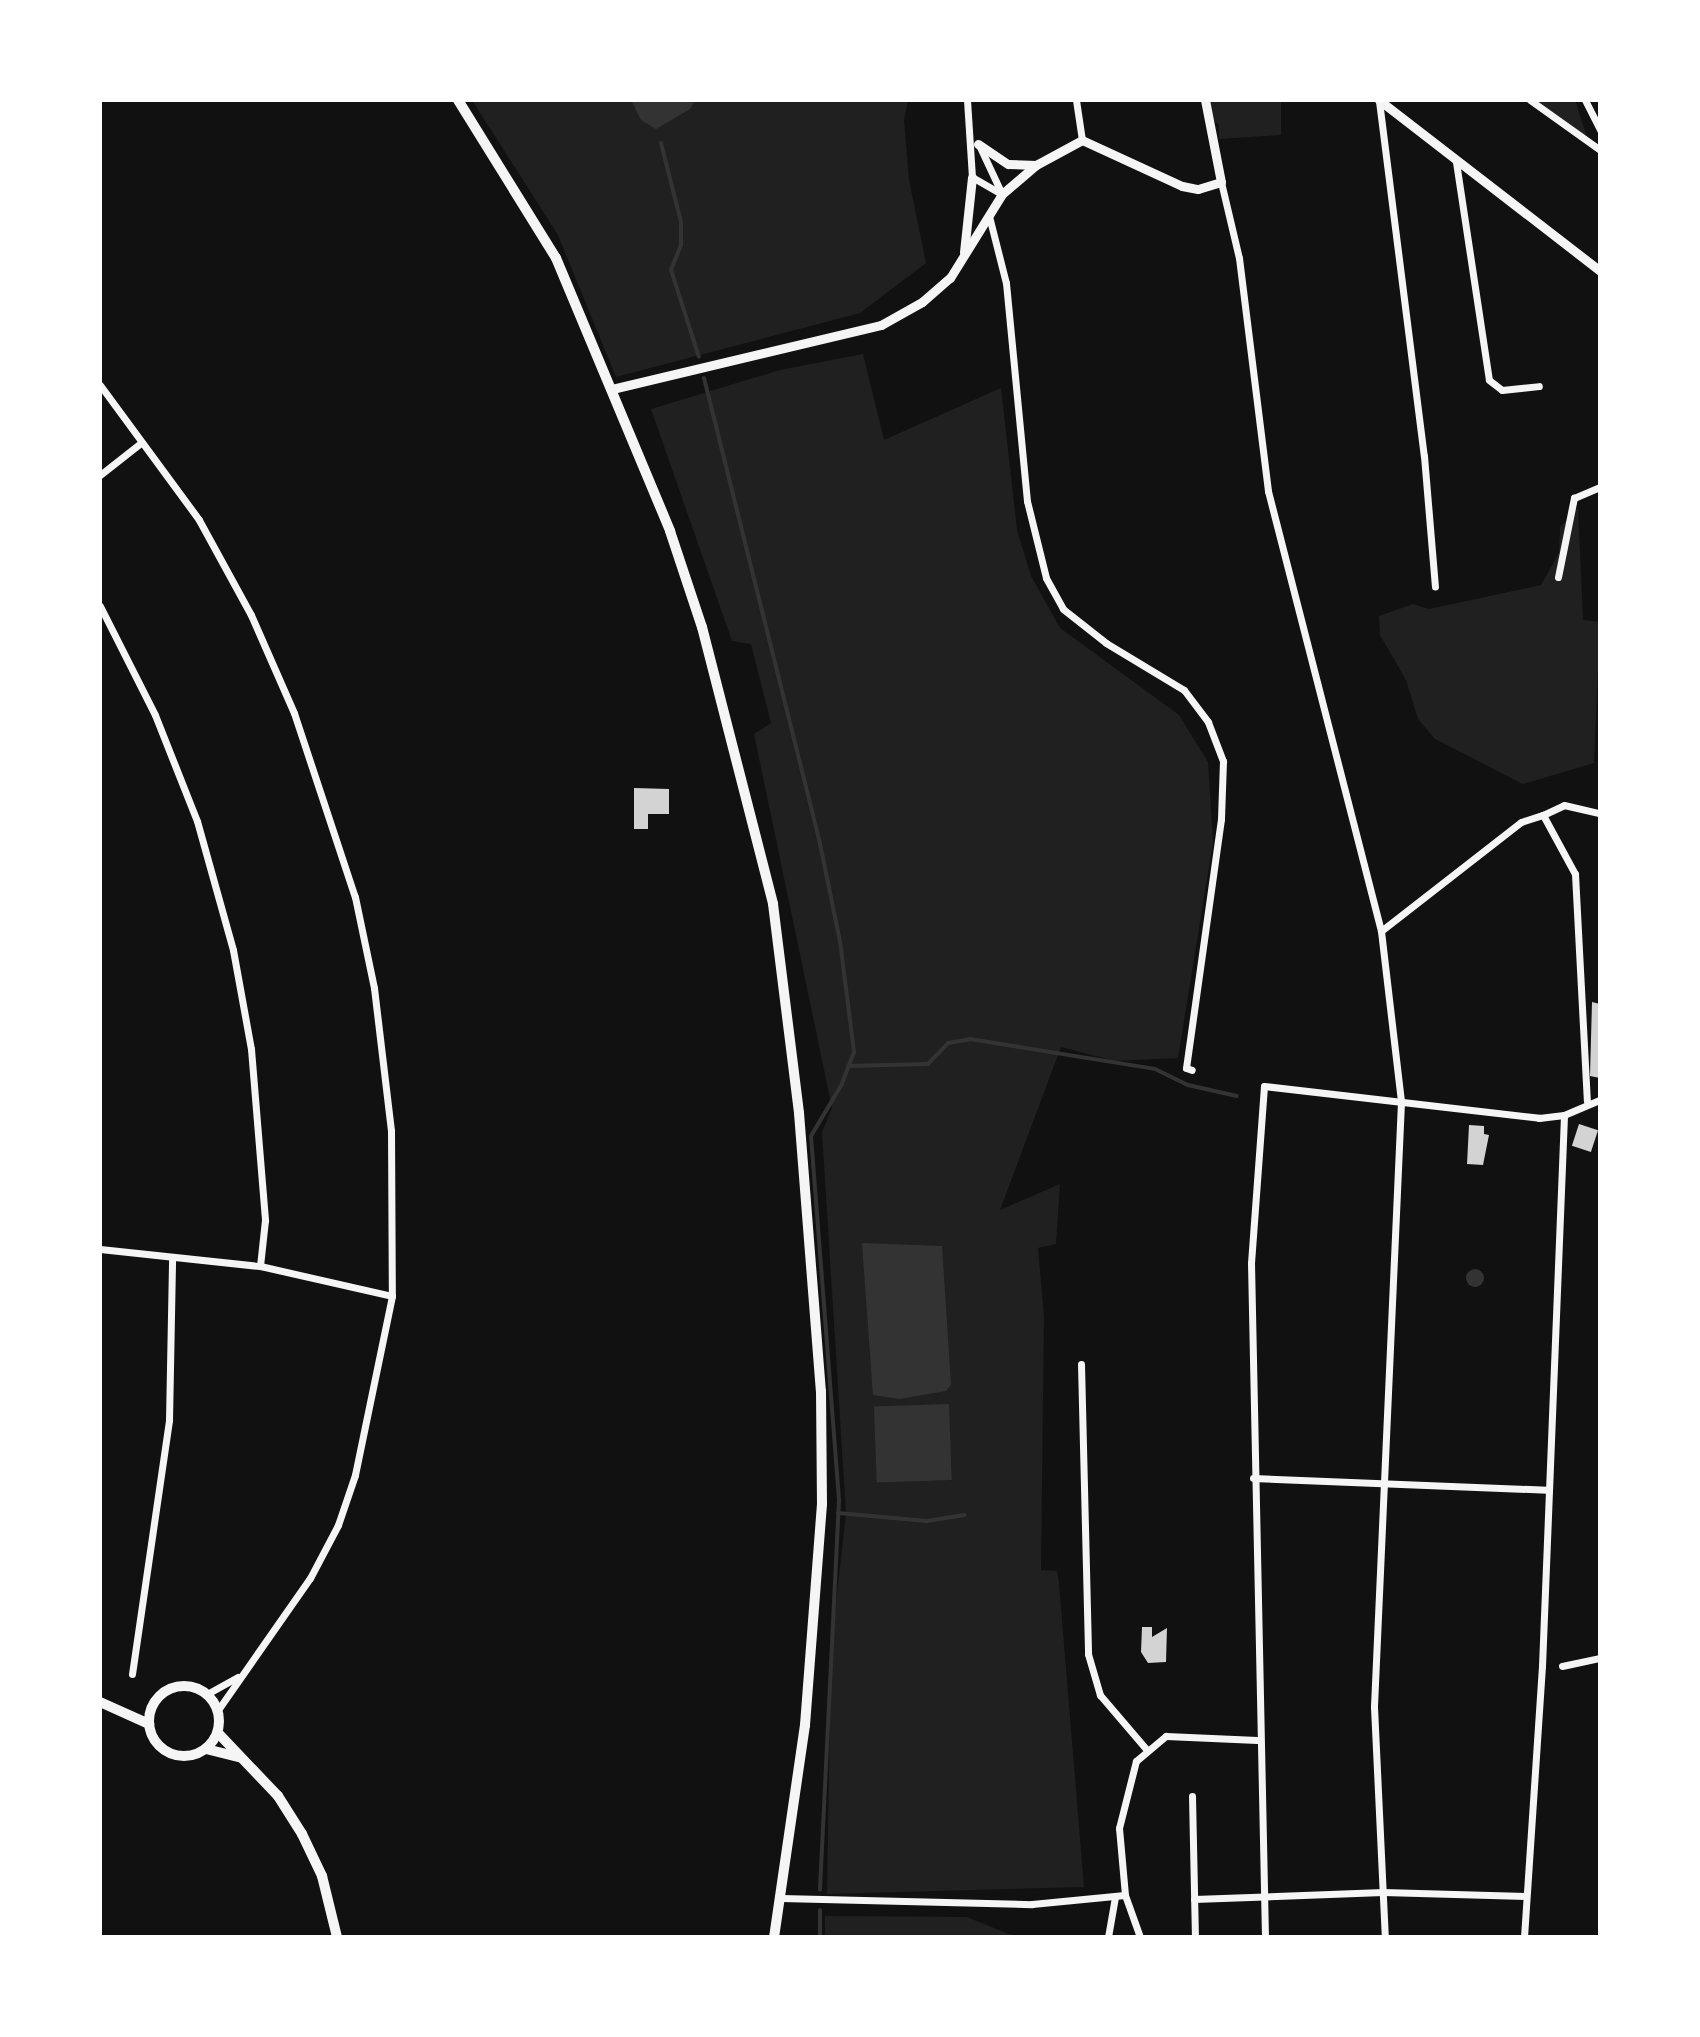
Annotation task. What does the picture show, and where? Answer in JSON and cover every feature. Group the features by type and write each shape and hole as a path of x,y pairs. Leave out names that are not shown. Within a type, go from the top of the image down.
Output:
{"main road":[{"path":"458,100 556,258 612,389 702,627 773,904 790,1009 821,1391 822,1504 811,1671 774,1937"},
{"path":"125,1713 153,1704 174,1687 192,1686 207,1694 218,1710 218,1733 206,1749"},
{"path":"100,1702 149,1724"},
{"path":"153,1704 149,1724 154,1739 168,1752 186,1756 206,1749 241,1757"},
{"path":"218,1733 278,1796 311,1851 327,1890 337,1937"}],"street":[{"path":"960,264 970,230 971,133 967,100"},
{"path":"1076,100 1082,140"},
{"path":"1205,100 1239,258 1268,491 1381,931 1401,1102 1374,1707 1385,1937"},
{"path":"1379,100 1600,271"},
{"path":"1379,100 1424,456 1435,587"},
{"path":"1530,100 1600,150"},
{"path":"1585,100 1600,130"},
{"path":"971,133 1002,194"},
{"path":"612,389 881,325 922,302 960,264 1002,194 1036,165 1082,140"},
{"path":"1082,140 1182,186 1198,189 1221,182"},
{"path":"978,144 1008,164 1036,165"},
{"path":"1456,162 1489,380 1502,390 1539,386"},
{"path":"972,177 1002,194"},
{"path":"989,216 1006,283 1030,524 1046,578 1063,609 1106,643 1184,690 1208,722 1223,761 1221,819 1186,1068 1192,1070"},
{"path":"100,385 199,520 251,615 294,713 355,897 374,988 391,1131 392,1296 368,1423 338,1525 279,1628 240,1675 218,1710"},
{"path":"100,475 142,442"},
{"path":"1558,577 1574,498 1600,487"},
{"path":"100,606 155,715 197,821 233,950 251,1049 265,1220 260,1266"},
{"path":"1381,931 1521,822 1564,805 1600,813"},
{"path":"1543,815 1575,874 1587,1101"},
{"path":"1265,1937 1257,1740 1251,1263 1264,1086 1482,1114 1564,1115 1587,1101 1600,1100"},
{"path":"1524,1937 1542,1666 1564,1115"},
{"path":"100,1249 172,1260 260,1266 392,1296"},
{"path":"132,1674 169,1420 172,1260"},
{"path":"1081,1364 1088,1654 1100,1695 1147,1750"},
{"path":"1253,1478 1547,1490"},
{"path":"1562,1666 1600,1658"},
{"path":"207,1694 240,1675"},
{"path":"1140,1937 1125,1895 1119,1828 1136,1761 1166,1736 1257,1740"},
{"path":"1192,1796 1195,1937"},
{"path":"1194,1899 1383,1892 1526,1896"},
{"path":"781,1898 1020,1904 1125,1895"},
{"path":"1108,1937 1115,1897"}],"shaded area":[{"path":"472,100 908,100 904,120 909,180 926,263 860,313 616,377 558,235"},
{"path":"631,100 695,100 690,109 656,129 641,120"},
{"path":"1202,100 1281,100 1281,135 1219,139 1219,125 1203,111"},
{"path":"1533,100 1575,100 1588,141"},
{"path":"863,354 884,440 1001,388 1017,530 1031,576 1060,628 1179,715 1208,762 1213,842 1178,1058 1115,1061 1061,1047 1000,1210 1060,1184 1056,1244 1038,1248 1044,1316 1041,1570 1057,1571 1059,1583 1084,1887 827,1894 831,1648 846,1513 822,1132 832,1108 754,734 771,723 751,644 732,641 651,409 780,370"},
{"path":"1578,508 1583,620 1600,622 1594,763 1523,784 1435,739 1418,719 1406,680 1380,635 1379,616 1413,604 1429,609 1541,585 1559,553 1560,527"},
{"path":"862,1243 942,1246 951,1385 946,1391 899,1399 873,1395"},
{"path":"1475,1269 1484,1278 1475,1287 1466,1278"},
{"path":"949,1404 952,1480 877,1483 874,1407"},
{"path":"825,1916 967,1917 1016,1937 825,1937"}],"building":[{"path":"634,788 669,789 669,814 648,814 648,829 634,829"},
{"path":"1592,1002 1600,1004 1600,1078 1590,1076"},
{"path":"1579,1124 1598,1130 1591,1152 1572,1146"},
{"path":"1469,1125 1484,1126 1484,1134 1489,1135 1483,1165 1467,1164"},
{"path":"1142,1627 1152,1627 1152,1637 1167,1628 1166,1662 1148,1663 1141,1652"}],"waterway":[{"path":"661,143 681,222 681,245 671,270 699,357"},
{"path":"704,378 819,839 840,941 854,1052 842,1084 811,1136 839,1500 820,1890"},
{"path":"848,1066 928,1064 948,1043 970,1039 1155,1069 1188,1085 1237,1096"},
{"path":"838,1513 927,1521 965,1515"},
{"path":"820,1910 820,1937"}]}
